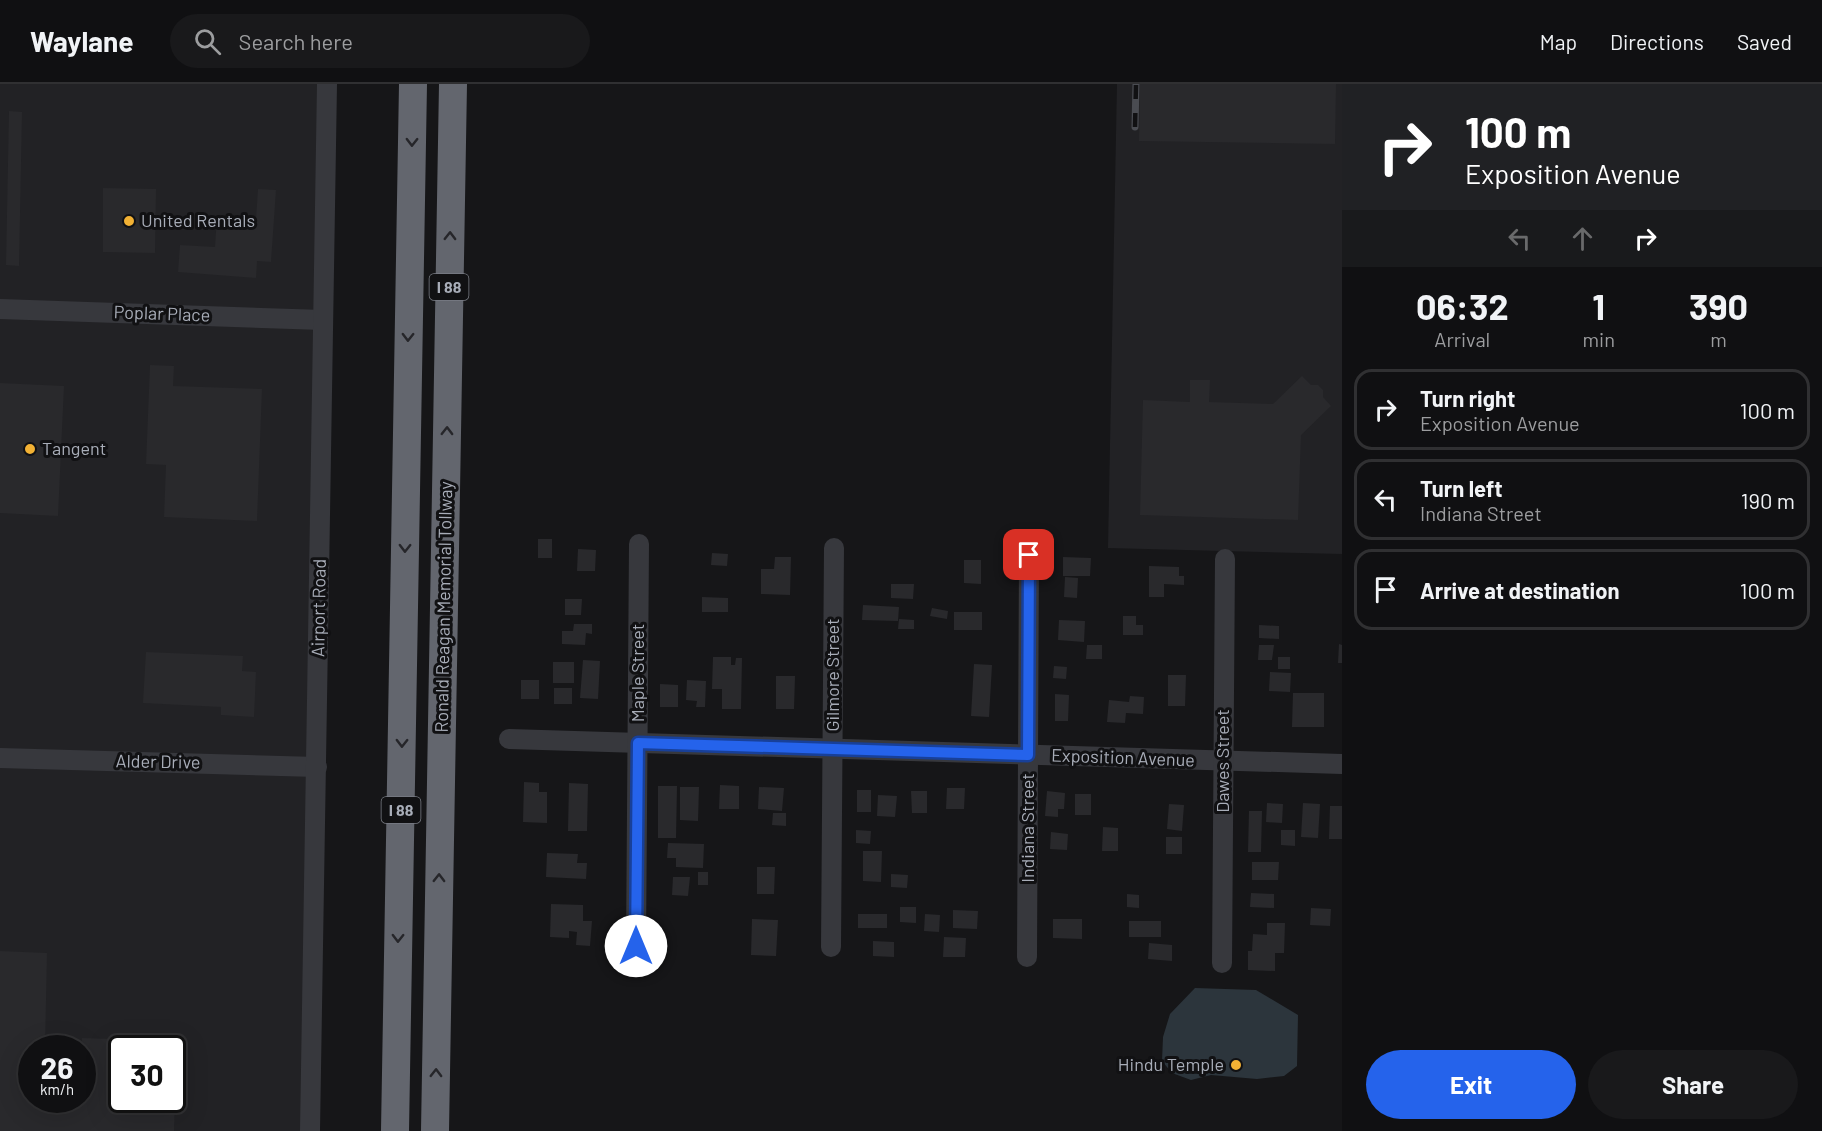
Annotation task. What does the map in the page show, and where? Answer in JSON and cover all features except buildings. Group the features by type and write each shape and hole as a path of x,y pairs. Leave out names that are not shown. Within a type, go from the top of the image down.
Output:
{"highway":[{"name":"I 88","path":"395,1131 413,84"},
{"name":"Ronald Reagan Memorial Tollway","path":"435,1131 453,84"}],"street":[{"name":"Airport Road","path":"310,1131 327,84"},
{"name":"Poplar Place","path":"0,309 323,320"},
{"name":"Maple Street","path":"636,946 639,544"},
{"name":"Gilmore Street","path":"831,947 834,548"},
{"name":"Indiana Street","path":"1027,957 1029,555"},
{"name":"Dawes Street","path":"1222,963 1225,559"},
{"name":"Exposition Avenue","path":"509,739 1342,764"},
{"name":"Alder Drive","path":"0,758 317,767"}],"shaded area":[{"path":"0,84 319,84 304,1131 0,1131"},
{"path":"1117,84 1342,84 1342,554 1108,548"},
{"path":"1195,988 1256,990 1298,1015 1297,1066 1284,1076 1257,1079 1211,1075 1191,1080 1172,1073 1162,1061 1163,1037 1170,1014"}],"railway":[{"path":"1135,127 1136,84"}],"place":[{"name":"United Rentals","path":"129,221"},
{"name":"Tangent","path":"30,449"},
{"name":"Hindu Temple","path":"1236,1065"}],"route":[{"path":"636,946 638,743 1028,755 1029,555"}]}
